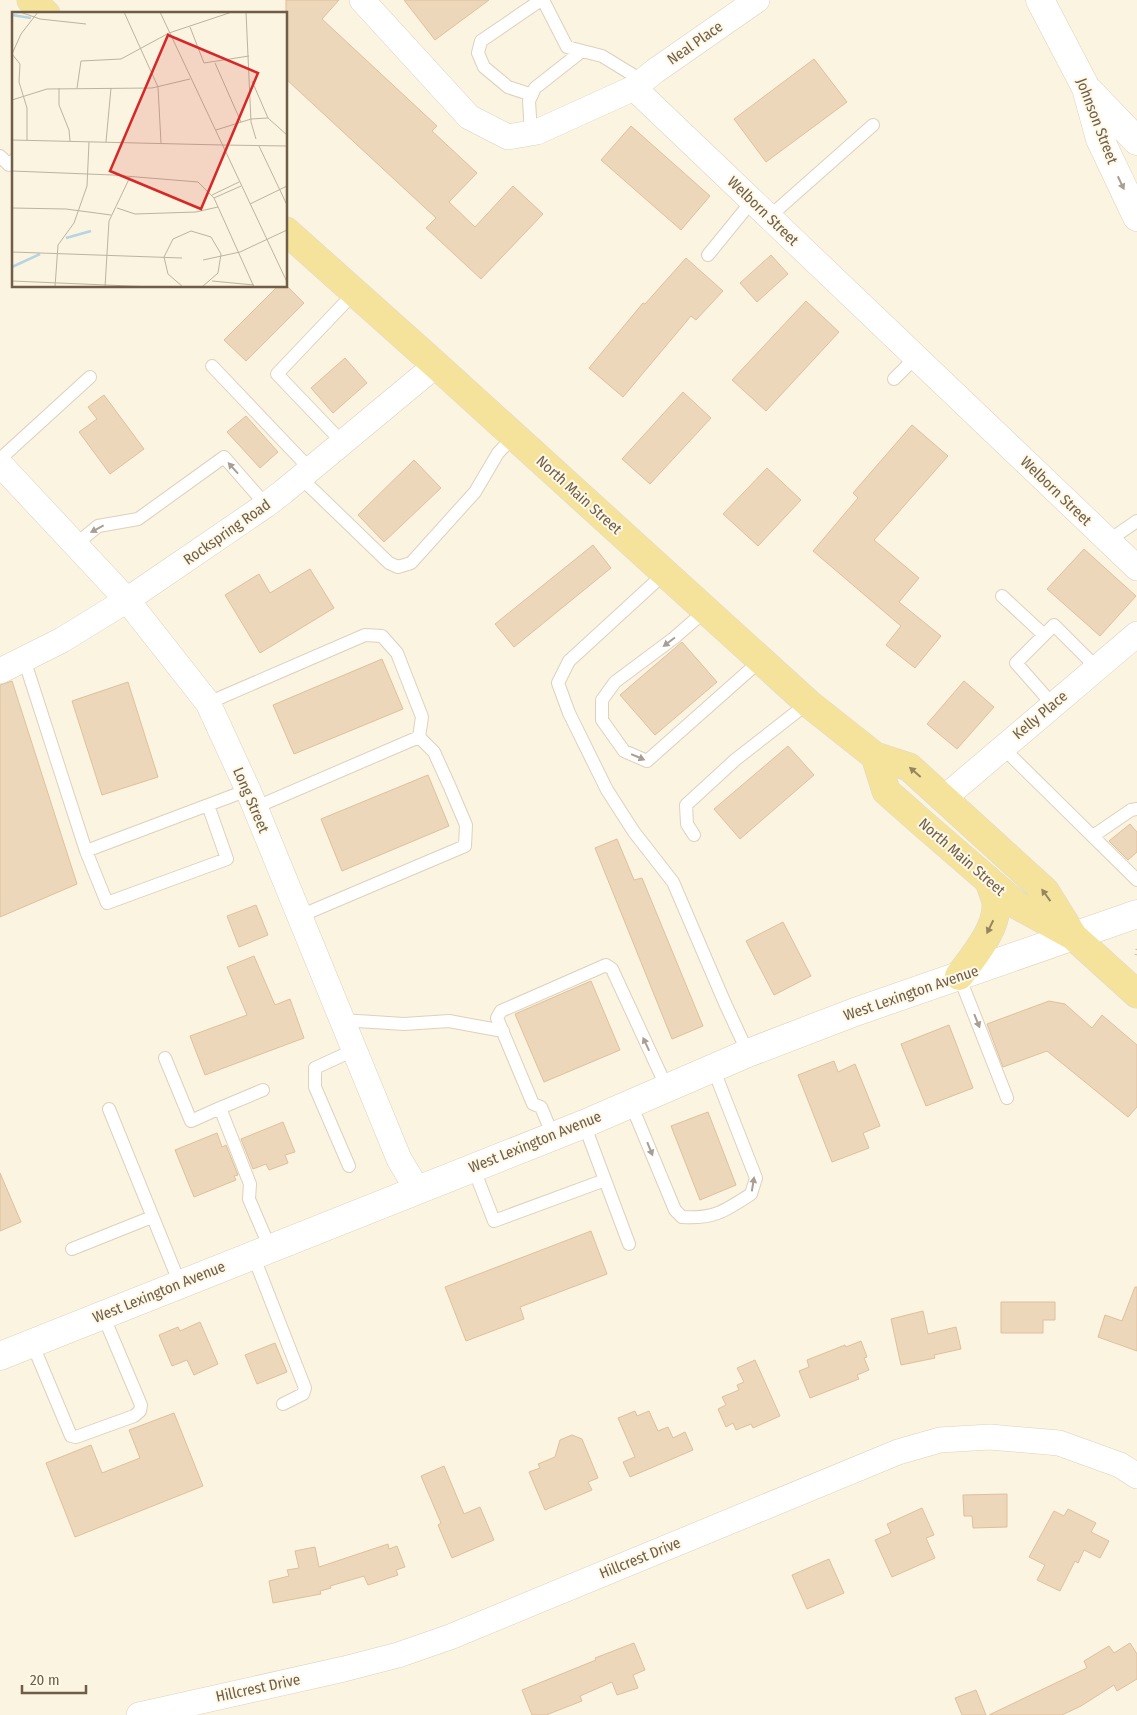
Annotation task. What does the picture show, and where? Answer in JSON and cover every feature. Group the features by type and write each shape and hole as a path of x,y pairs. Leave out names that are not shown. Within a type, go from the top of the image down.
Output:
{"main road":[{"path":"31,0 44,12"},
{"name":"North Main Street","path":"288,233 436,364 808,703 875,756 909,767 944,798 1045,891 1073,936"},
{"name":"North Main Street","path":"875,756 886,791 1017,904 1073,936 1137,994"},
{"path":"959,976 983,943 995,919 996,903 989,881"}],"street":[{"path":"362,0 469,117 508,137 541,131 639,84"},
{"name":"Neal Place","path":"639,84 757,0"},
{"name":"Johnson Street","path":"1040,0 1086,88 1100,139 1137,217"},
{"name":"Welborn Street","path":"639,84 761,209 1137,568"},
{"path":"1086,88 1137,140"},
{"name":"Rockspring Road","path":"0,671 62,640 127,600 266,505 306,474 436,364"},
{"name":"Long Street","path":"0,464 127,600 208,703 251,799 399,1159 417,1189"},
{"name":"Kelly Place","path":"944,798 1137,634"},
{"name":"West Lexington Avenue","path":"1,1354 584,1124 748,1053 855,1012 1137,914"},
{"name":"Hillcrest Drive","path":"140,1715 234,1704 344,1669 398,1655 459,1633 898,1452 940,1440 990,1437 1059,1443 1120,1465 1137,1476"}],"lane":[{"path":"532,95 508,87 484,68 478,53 481,41 542,0 567,47 602,56 639,84"},
{"path":"532,133 529,101 535,88 582,51"},
{"path":"708,255 761,209 873,125"},
{"path":"0,156 9,165 12,162"},
{"path":"343,443 277,374 355,292"},
{"path":"894,379 916,357"},
{"path":"212,366 306,474 389,563 398,567 411,563 475,492 498,453 514,436"},
{"path":"0,459 90,376"},
{"path":"75,545 98,526 138,519 224,457 266,505"},
{"path":"1108,540 1137,521"},
{"path":"665,573 569,660 558,683 569,713 607,790 634,832 673,882 748,1053"},
{"path":"1002,596 1044,635"},
{"path":"706,610 674,638 615,682 602,700 602,720 624,751 647,761 761,660"},
{"path":"1052,705 1016,663 1054,625 1096,667"},
{"path":"208,703 365,635 382,636 397,653 422,717 419,737"},
{"path":"24,659 86,851 107,903 227,859 208,805"},
{"path":"694,835 687,824 686,805 735,760 808,703"},
{"path":"86,851 208,805 251,799 419,737"},
{"path":"300,916 465,846 466,826 434,752 419,737"},
{"path":"1002,747 1137,880"},
{"path":"1093,836 1131,810 1137,809"},
{"path":"553,1136 541,1107 533,1104 497,1018 501,1012 606,965 612,969 667,1088"},
{"path":"959,976 1007,1098"},
{"path":"342,1020 404,1024 449,1021 503,1031"},
{"path":"349,1166 315,1087 315,1068 354,1050"},
{"path":"165,1058 191,1121 263,1090"},
{"path":"631,1104 675,1210 682,1217 700,1218 724,1212 751,1194 756,1178 714,1068"},
{"path":"220,1108 250,1184 249,1199 261,1251 305,1388 303,1394 283,1404"},
{"path":"109,1109 180,1284"},
{"path":"584,1124 629,1244"},
{"path":"473,1167 494,1222 606,1180"},
{"path":"72,1249 152,1217"},
{"path":"32,1343 72,1436 76,1437 134,1416 140,1411 141,1405 103,1315"}],"path":[{"path":"1136,955 1137,949"}],"building":[{"path":"286,0 339,0 322,19 437,126 432,131 477,173 449,202 475,227 513,186 543,214 481,279 426,228 436,218 288,81 288,12 286,12"},
{"path":"404,0 489,0 435,40"},
{"path":"814,59 847,102 766,162 734,119"},
{"path":"631,126 710,196 681,230 601,160"},
{"path":"771,255 788,274 757,302 740,283"},
{"path":"686,258 723,291 696,320 691,316 623,397 589,368 643,303 645,304"},
{"path":"288,287 304,303 246,361 224,340 276,288"},
{"path":"806,301 839,332 766,411 732,380"},
{"path":"345,358 367,383 333,413 311,388"},
{"path":"683,392 711,418 650,484 622,459"},
{"path":"104,395 144,449 110,474 79,432 97,419 88,407"},
{"path":"246,416 278,452 260,468 227,432"},
{"path":"912,425 948,456 874,540 919,578 899,602 941,636 915,668 886,645 901,626 813,551 858,498 853,493"},
{"path":"414,460 441,488 384,542 358,515"},
{"path":"767,468 801,500 758,546 723,514"},
{"path":"593,545 611,568 514,647 495,624"},
{"path":"1084,549 1136,596 1100,636 1047,589"},
{"path":"310,569 334,608 260,653 225,595 259,574 270,593"},
{"path":"682,642 717,682 655,735 620,695"},
{"path":"382,659 403,709 294,754 273,705"},
{"path":"12,681 77,884 0,917 0,685"},
{"path":"964,681 994,707 957,749 927,724"},
{"path":"128,682 158,777 102,795 72,701"},
{"path":"788,746 814,775 740,839 714,809"},
{"path":"428,775 449,826 342,871 321,819"},
{"path":"1130,824 1137,832 1137,852 1128,860 1109,841"},
{"path":"617,839 634,880 642,878 703,1026 672,1039 595,848"},
{"path":"256,905 268,935 239,947 227,916"},
{"path":"783,922 811,976 774,995 746,941"},
{"path":"254,956 275,1005 290,999 304,1038 205,1075 190,1036 247,1015 227,967"},
{"path":"591,981 620,1050 544,1082 515,1014"},
{"path":"1049,1001 1065,1004 1092,1028 1102,1015 1137,1045 1137,1107 1128,1117 1047,1051 1003,1067 987,1024"},
{"path":"949,1025 973,1088 926,1106 901,1044"},
{"path":"834,1061 838,1072 855,1064 880,1126 863,1133 869,1148 832,1162 798,1075"},
{"path":"708,1112 736,1185 700,1200 671,1126"},
{"path":"283,1122 295,1152 285,1155 288,1163 269,1170 266,1164 253,1169 241,1139"},
{"path":"217,1133 222,1147 226,1145 238,1175 234,1176 236,1180 194,1197 175,1150"},
{"path":"0,1173 21,1222 0,1231"},
{"path":"591,1231 607,1274 520,1307 524,1319 466,1341 445,1287"},
{"path":"1135,1287 1137,1287 1137,1351 1098,1337 1105,1315 1122,1321"},
{"path":"1001,1302 1055,1302 1055,1320 1043,1320 1043,1333 1001,1333"},
{"path":"923,1311 928,1334 956,1327 961,1349 934,1355 935,1358 901,1365 891,1319"},
{"path":"200,1322 218,1364 194,1375 187,1360 172,1366 159,1335 178,1327 180,1331"},
{"path":"861,1341 867,1357 864,1358 869,1370 857,1375 859,1379 810,1398 799,1371 809,1367 807,1360 845,1345 846,1347"},
{"path":"275,1343 287,1372 257,1384 245,1355"},
{"path":"755,1360 780,1416 753,1428 751,1424 736,1430 733,1423 726,1427 718,1409 726,1405 722,1397 739,1390 737,1385 744,1382 737,1368"},
{"path":"635,1411 637,1416 649,1411 658,1431 668,1427 673,1438 685,1432 693,1450 630,1477 623,1462 635,1457 618,1418"},
{"path":"174,1413 203,1486 75,1537 46,1463 91,1445 102,1473 140,1458 129,1430"},
{"path":"572,1435 582,1439 598,1478 588,1482 592,1490 545,1510 529,1472 540,1468 538,1464 555,1457 560,1440"},
{"path":"444,1466 464,1514 480,1507 494,1540 452,1558 438,1525 441,1523 421,1476"},
{"path":"1007,1494 1007,1527 973,1528 972,1516 964,1516 963,1495"},
{"path":"922,1508 934,1535 926,1538 935,1558 892,1577 875,1540 891,1533 887,1524"},
{"path":"1068,1509 1096,1523 1091,1532 1109,1541 1100,1558 1084,1550 1078,1563 1075,1561 1060,1591 1037,1580 1045,1565 1029,1557 1054,1511 1064,1516"},
{"path":"388,1544 389,1549 397,1546 405,1567 396,1570 398,1575 368,1585 364,1576 330,1586 331,1588 320,1591 321,1594 273,1603 269,1581 289,1576 287,1570 299,1568 295,1551 315,1547 319,1567"},
{"path":"829,1559 844,1593 807,1609 792,1575"},
{"path":"634,1643 645,1670 633,1675 638,1688 617,1695 612,1682 580,1696 582,1701 546,1715 532,1715 522,1690"},
{"path":"1130,1643 1137,1654 1137,1679 1117,1691 1114,1685 1081,1706 1062,1715 989,1715 1087,1668 1084,1661 1109,1646 1114,1653"},
{"path":"976,1690 986,1715 962,1715 955,1698"}]}
